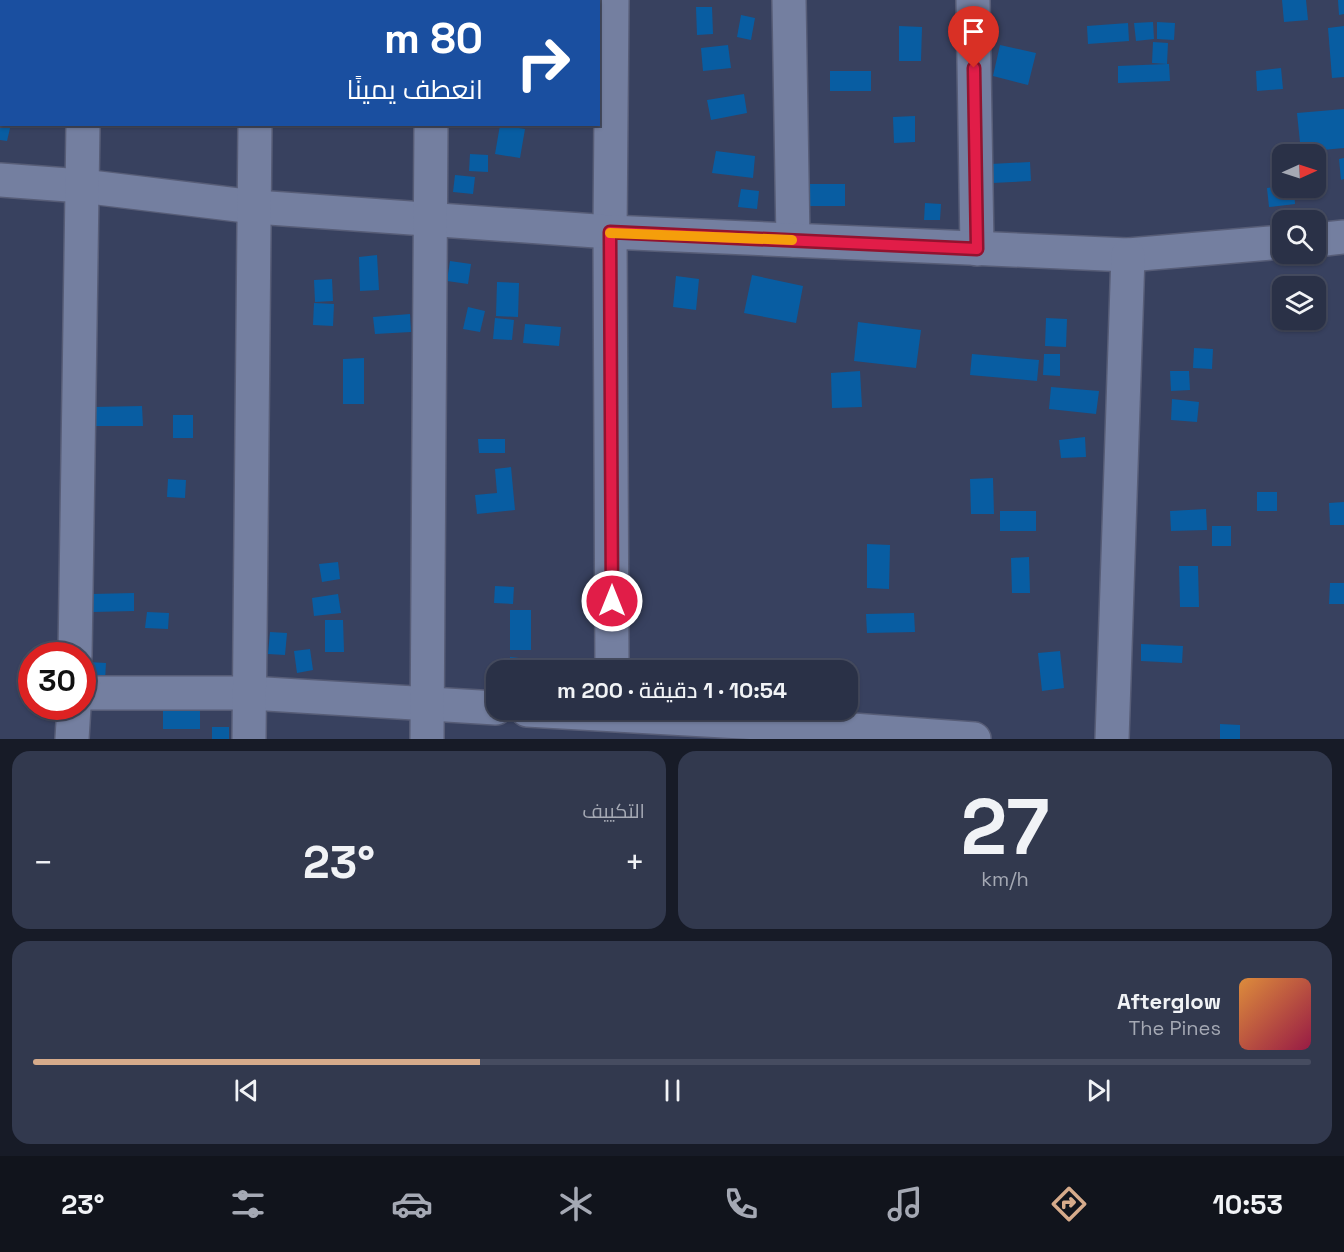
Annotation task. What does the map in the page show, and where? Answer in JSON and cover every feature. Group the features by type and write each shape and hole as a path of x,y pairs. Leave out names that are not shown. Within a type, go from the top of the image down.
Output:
{"street":[{"path":"612,0 610,232 612,660"},
{"path":"789,0 793,240"},
{"path":"973,0 977,249"},
{"path":"75,642 83,126"},
{"path":"249,739 255,126"},
{"path":"427,739 431,126"},
{"path":"0,180 82,186 255,207 610,232 1128,255 1272,244"},
{"path":"1326,239 1344,237"},
{"path":"1112,739 1128,255"},
{"path":"96,693 249,693 486,707"},
{"path":"72,739 73,720"},
{"path":"612,721 759,731 974,739"}],"building":[{"path":"1282,0 1306,0 1308,20 1284,22"},
{"path":"1338,0 1344,0 1344,14 1339,15"},
{"path":"696,7 712,7 713,34 697,35"},
{"path":"741,15 755,18 751,40 737,37"},
{"path":"1153,22 1154,39 1136,41 1134,23"},
{"path":"1157,22 1175,23 1174,40 1157,39"},
{"path":"1128,23 1129,41 1088,44 1087,26"},
{"path":"899,26 922,27 921,61 899,61"},
{"path":"1344,26 1344,77 1332,78 1328,28"},
{"path":"1153,42 1168,43 1167,64 1152,63"},
{"path":"728,45 731,68 703,71 701,48"},
{"path":"1000,45 1036,53 1028,85 993,76"},
{"path":"1169,64 1170,81 1118,83 1118,66"},
{"path":"1281,68 1283,89 1257,91 1256,71"},
{"path":"830,71 871,71 871,91 830,91"},
{"path":"744,94 747,113 711,120 707,100"},
{"path":"1344,109 1344,148 1326,150 1326,144 1300,144 1297,113"},
{"path":"915,116 915,142 894,143 893,117"},
{"path":"0,126 11,126 7,141 0,140"},
{"path":"500,126 525,129 520,158 495,154"},
{"path":"716,151 755,156 753,178 712,173"},
{"path":"470,154 488,155 488,172 469,171"},
{"path":"1344,158 1344,179 1341,180 1339,159"},
{"path":"1030,162 1031,181 992,183 991,164"},
{"path":"455,175 475,177 473,194 453,192"},
{"path":"799,184 845,184 845,206 800,206"},
{"path":"1272,187 1272,198 1295,198 1295,204 1269,207 1267,188"},
{"path":"741,189 759,191 757,209 738,207"},
{"path":"925,203 941,204 940,220 924,220"},
{"path":"377,255 379,290 360,291 359,257"},
{"path":"450,261 471,264 468,284 447,281"},
{"path":"752,275 803,286 796,323 744,313"},
{"path":"676,276 699,279 696,310 673,307"},
{"path":"332,279 333,301 315,302 314,280"},
{"path":"497,282 519,283 518,317 496,316"},
{"path":"314,303 334,304 333,326 313,325"},
{"path":"468,307 485,311 480,332 463,329"},
{"path":"410,314 411,332 375,334 373,317"},
{"path":"495,318 514,320 512,340 493,339"},
{"path":"1046,318 1067,319 1066,347 1045,346"},
{"path":"858,322 921,330 916,368 854,361"},
{"path":"525,324 561,327 559,346 523,343"},
{"path":"1194,348 1213,349 1212,369 1193,368"},
{"path":"972,354 1039,360 1037,381 970,375"},
{"path":"1044,354 1060,354 1060,376 1043,375"},
{"path":"364,358 364,404 343,404 343,359"},
{"path":"860,371 862,407 832,408 831,373"},
{"path":"1170,371 1189,371 1190,390 1171,391"},
{"path":"1051,387 1099,391 1096,414 1049,409"},
{"path":"1172,399 1199,402 1197,422 1171,420"},
{"path":"142,406 143,426 93,426 93,407"},
{"path":"173,415 193,415 193,438 173,438"},
{"path":"1085,437 1086,457 1061,458 1059,440"},
{"path":"478,439 505,439 505,453 479,453"},
{"path":"511,467 515,510 477,514 475,495 497,493 495,469"},
{"path":"993,478 994,514 971,514 970,479"},
{"path":"168,479 186,480 185,498 167,497"},
{"path":"1257,492 1277,492 1277,511 1257,511"},
{"path":"1344,502 1344,525 1330,525 1329,503"},
{"path":"1206,509 1207,530 1171,531 1170,511"},
{"path":"1000,511 1036,511 1036,531 1000,531"},
{"path":"1212,526 1231,526 1231,546 1212,546"},
{"path":"867,544 890,545 889,589 867,588"},
{"path":"1029,557 1030,593 1012,593 1011,558"},
{"path":"338,562 340,579 322,582 319,564"},
{"path":"1179,566 1198,566 1199,607 1180,607"},
{"path":"1330,583 1344,583 1344,604 1329,604"},
{"path":"495,586 514,587 513,604 494,603"},
{"path":"134,593 134,611 93,612 92,594"},
{"path":"338,594 341,613 314,616 312,598"},
{"path":"510,610 531,610 531,650 510,650"},
{"path":"147,612 169,613 168,629 145,628"},
{"path":"914,613 915,632 867,633 866,614"},
{"path":"325,620 343,620 344,652 325,652"},
{"path":"270,632 287,633 285,655 268,654"},
{"path":"1141,644 1183,646 1182,663 1141,661"},
{"path":"310,649 313,670 297,673 294,651"},
{"path":"1060,651 1064,688 1042,691 1038,653"},
{"path":"510,657 537,660 510,660"},
{"path":"96,662 106,663 105,680 96,680"},
{"path":"163,711 200,711 200,729 163,729"},
{"path":"1220,724 1240,725 1240,739 1220,739"},
{"path":"212,727 229,727 229,739 212,739"}],"slow traffic":[{"path":"610,233 792,240"}],"route":[{"path":"612,601 610,232 977,249 974,68"}]}
